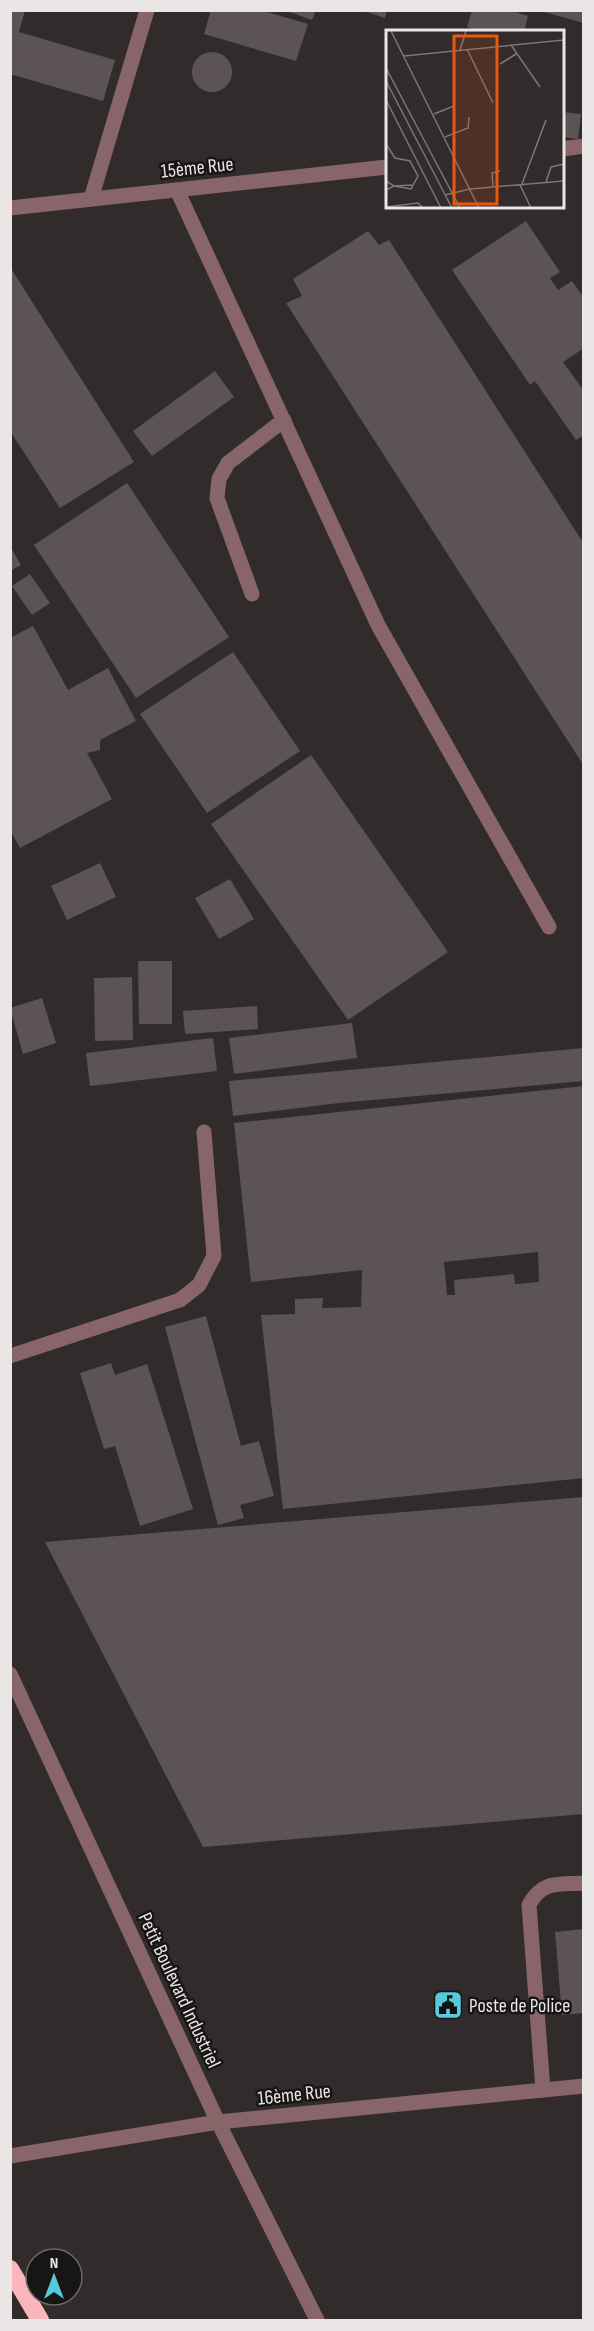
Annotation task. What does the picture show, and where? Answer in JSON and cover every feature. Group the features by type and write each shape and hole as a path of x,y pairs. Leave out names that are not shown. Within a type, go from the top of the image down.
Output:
{"highway":[{"path":"10,2269 40,2320"}],"street":[{"path":"91,199 147,10"},
{"path":"564,149 584,146"},
{"name":"15ème Rue","path":"10,208 386,167"},
{"path":"177,190 378,625 549,927"},
{"path":"252,594 217,498 219,479 228,463 284,420"},
{"path":"10,1356 180,1300 199,1285 214,1256 204,1132"},
{"name":"Petit Boulevard Industriel","path":"10,1674 218,2122 317,2320"},
{"path":"543,2090 529,1905 536,1892 543,1887 584,1883"},
{"name":"16ème Rue","path":"10,2156 218,2122 584,2086"}],"building":[{"path":"10,10 25,10 19,32 115,60 103,101 10,74"},
{"path":"211,10 260,10 308,24 296,61 204,34"},
{"path":"284,10 316,10 312,20"},
{"path":"361,10 387,10 385,18"},
{"path":"472,10 509,10 528,16 524,30 477,30 467,27"},
{"path":"584,10 584,23 540,11"},
{"path":"212,52 226,58 232,72 226,86 212,92 198,86 192,72 198,58"},
{"path":"564,112 581,114 578,139 564,137"},
{"path":"526,221 560,272 550,278 558,290 572,281 584,298 584,348 563,362 584,391 584,435 576,440 535,381 530,385 452,270"},
{"path":"368,231 379,245 389,240 584,544 584,766 286,303 302,296 293,279"},
{"path":"10,267 134,462 60,508 10,431"},
{"path":"215,371 234,397 152,456 133,431"},
{"path":"127,483 229,637 136,698 34,545"},
{"path":"10,546 21,565 10,571"},
{"path":"30,574 50,603 32,615 12,586"},
{"path":"33,626 68,690 108,668 136,721 100,740 100,750 87,753 112,799 20,848 10,830 10,638"},
{"path":"233,652 300,751 207,813 140,714"},
{"path":"311,755 448,952 348,1020 211,824"},
{"path":"100,863 116,897 67,920 51,886"},
{"path":"230,879 254,919 219,939 195,898"},
{"path":"138,961 172,961 172,1024 139,1024"},
{"path":"132,977 133,1040 95,1041 94,978"},
{"path":"42,998 56,1043 23,1054 10,1008"},
{"path":"257,1006 258,1029 185,1034 183,1011"},
{"path":"352,1023 357,1058 234,1074 229,1038"},
{"path":"213,1038 217,1071 90,1086 86,1053"},
{"path":"584,1048 584,1081 339,1103 233,1116 229,1081"},
{"path":"584,1086 584,1478 283,1509 261,1315 295,1314 295,1299 323,1298 322,1308 361,1307 362,1270 251,1282 234,1123","holes":["538,1252 539,1282 515,1284 514,1274 454,1280 455,1295 447,1295 444,1262"]},
{"path":"206,1316 241,1446 259,1441 274,1496 240,1505 244,1518 218,1525 165,1327"},
{"path":"111,1363 115,1375 147,1364 193,1509 140,1526 115,1446 104,1449 80,1373"},
{"path":"584,1497 584,1814 203,1847 45,1542"},
{"path":"584,1929 584,2013 562,2015 555,1932"}],"place":[{"name":"Poste de Police","path":"448,2005"}]}
